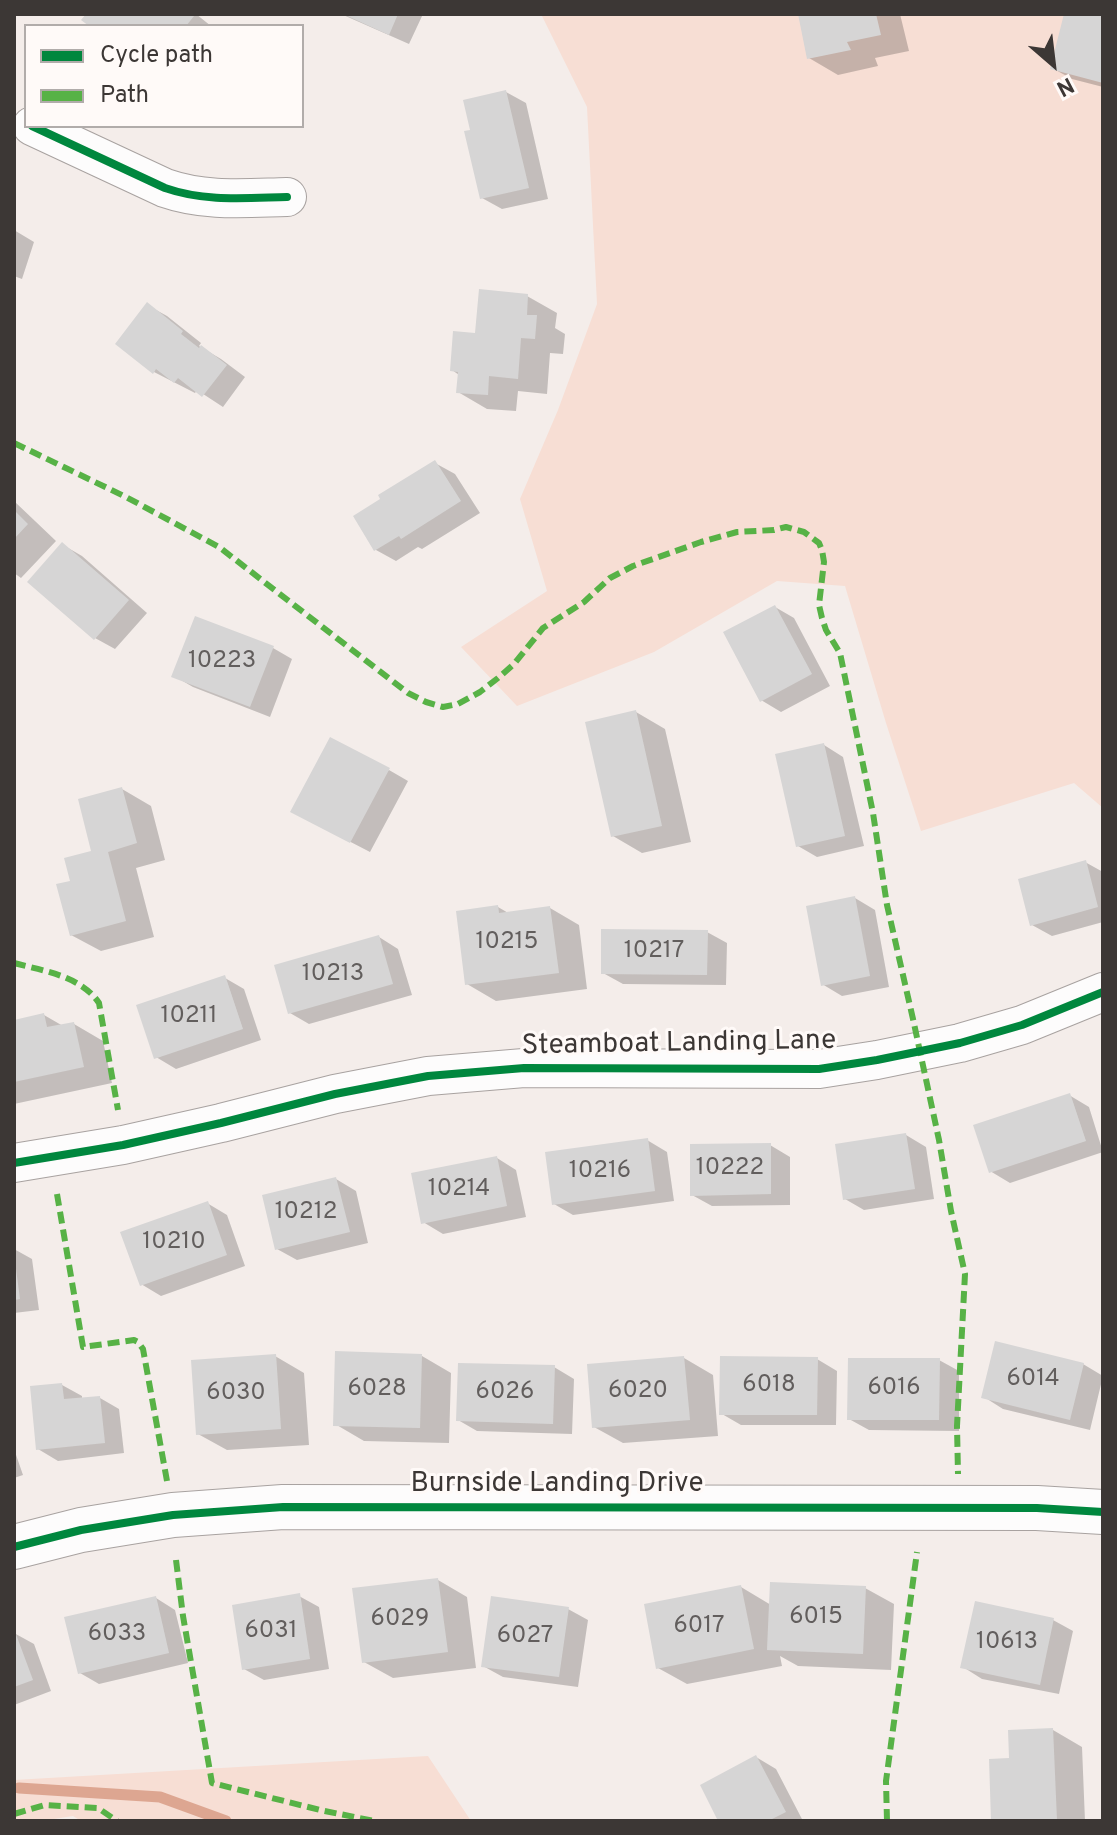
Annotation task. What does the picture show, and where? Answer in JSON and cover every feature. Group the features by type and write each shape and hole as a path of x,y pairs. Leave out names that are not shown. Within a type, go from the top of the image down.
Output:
{"street":[{"path":"36,128 184,195 209,199 287,197"},
{"name":"Steamboat Landing Lane","path":"14,1163 123,1145 335,1094 428,1076 524,1068 819,1069 848,1065 960,1043 1022,1025 1103,992"},
{"name":"Burnside Landing Drive","path":"14,1547 81,1530 173,1515 283,1507 1037,1508 1103,1512"}],"shaded area":[{"path":"541,14 1103,14 1103,808 1074,783 921,831 845,586 777,581 654,652 517,706 461,647 547,591 520,499 558,410 597,304 587,107"},
{"path":"428,1756 471,1821 81,1821 73,1816 14,1821 14,1780"}],"building":[{"path":"86,14 194,16 188,24 86,24 81,20"},
{"path":"343,14 398,14 389,35"},
{"path":"798,14 876,14 881,35 847,42 851,50 807,59"},
{"path":"1064,14 1103,14 1103,83 1050,69"},
{"path":"506,90 529,188 480,199 464,131 470,130 463,100"},
{"path":"479,289 528,294 527,315 537,315 535,339 521,338 518,379 489,376 488,395 456,393 458,372 450,371 453,331 475,333"},
{"path":"147,302 183,331 181,334 227,365 202,397 178,378 174,383 156,369 153,374 115,344"},
{"path":"435,460 461,501 401,539 399,536 374,551 353,516 380,499 378,495"},
{"path":"14,510 28,524 14,539"},
{"path":"62,542 129,600 94,640 27,582"},
{"path":"775,605 812,674 760,702 723,632"},
{"path":"195,616 274,646 250,707 171,677"},
{"path":"636,710 662,826 611,837 585,722"},
{"path":"330,737 390,768 350,843 290,812"},
{"path":"824,743 845,836 796,847 775,754"},
{"path":"122,787 137,843 108,852 126,921 70,936 56,884 70,881 64,858 91,851 78,799"},
{"path":"1086,860 1098,907 1030,926 1018,879"},
{"path":"855,896 870,976 821,986 806,906"},
{"path":"498,905 499,913 550,906 559,973 465,985 456,911"},
{"path":"601,929 708,930 707,975 601,974"},
{"path":"379,935 393,984 288,1014 274,965"},
{"path":"225,975 243,1029 154,1059 136,1005"},
{"path":"44,1013 47,1027 74,1022 84,1067 14,1082 14,1020"},
{"path":"1070,1093 1086,1141 989,1173 973,1125"},
{"path":"906,1133 915,1189 843,1200 835,1144"},
{"path":"648,1138 655,1191 552,1205 545,1152"},
{"path":"771,1143 771,1194 690,1196 690,1144"},
{"path":"497,1156 507,1206 421,1224 411,1173"},
{"path":"336,1177 350,1232 275,1250 262,1195"},
{"path":"208,1201 227,1255 140,1286 120,1232"},
{"path":"14,1269 20,1299 14,1300"},
{"path":"995,1341 1084,1363 1070,1420 981,1398"},
{"path":"335,1351 422,1354 420,1428 333,1426"},
{"path":"276,1354 281,1429 196,1435 191,1360"},
{"path":"684,1356 690,1420 592,1428 587,1364"},
{"path":"720,1356 818,1357 817,1415 719,1415"},
{"path":"848,1358 940,1358 939,1420 847,1420"},
{"path":"458,1363 555,1365 553,1424 456,1421"},
{"path":"62,1383 64,1399 100,1396 105,1443 36,1450 30,1386"},
{"path":"438,1578 448,1652 362,1663 352,1588"},
{"path":"770,1582 866,1586 863,1654 767,1650"},
{"path":"741,1585 754,1649 656,1669 644,1604"},
{"path":"300,1593 310,1659 242,1670 232,1605"},
{"path":"156,1596 169,1653 78,1674 64,1617"},
{"path":"491,1596 569,1607 559,1677 481,1667"},
{"path":"975,1601 1054,1618 1040,1685 960,1668"},
{"path":"14,1629 33,1680 14,1687"},
{"path":"1053,1728 1057,1821 991,1821 989,1759 1009,1758 1008,1730"},
{"path":"756,1755 786,1812 768,1821 718,1821 700,1785"}],"waterway":[{"path":"19,1788 160,1797 226,1821"}],"marked path":[{"path":"14,443 126,497 219,547 408,693 443,707 458,704 480,692 514,664 543,628 584,602 610,578 633,566 737,532 786,527 804,532 819,543 824,562 819,605 826,630 840,653 873,813 887,905 965,1274 957,1426 958,1474"},
{"path":"14,963 72,981 82,986 99,1003 118,1110"},
{"path":"57,1194 83,1347 134,1340 143,1349 167,1481"},
{"path":"887,1821 886,1781 917,1552"},
{"path":"176,1560 212,1783 374,1821"},
{"path":"14,1814 45,1805 98,1808 117,1821"}],"cycle path":[{"path":"36,128 165,188 225,198 287,197"},
{"path":"14,1163 123,1145 335,1094 428,1076 524,1068 819,1069 877,1060 960,1043 1022,1025 1103,992"},
{"path":"14,1547 81,1530 173,1515 283,1507 1037,1508 1103,1512"}]}
